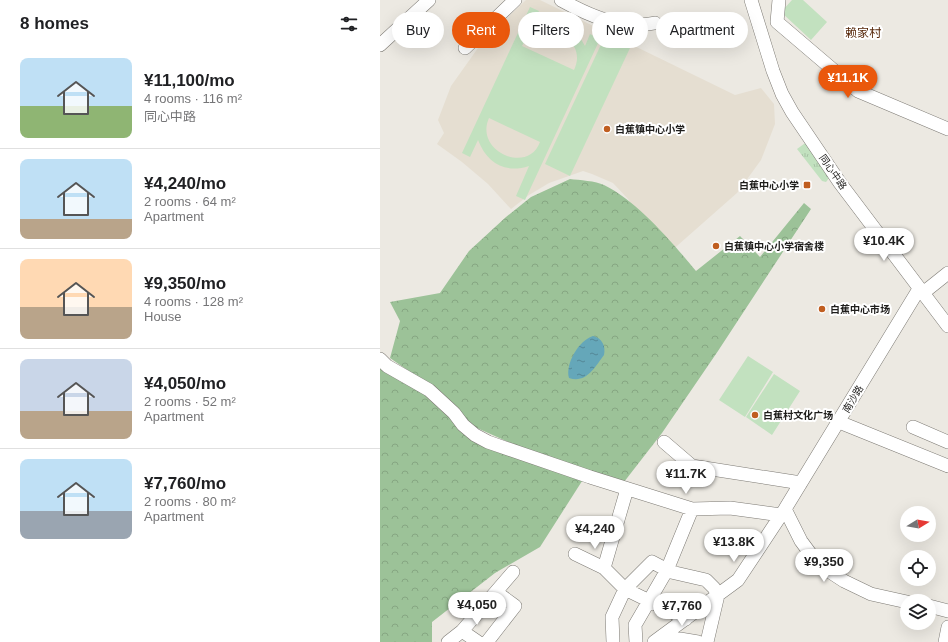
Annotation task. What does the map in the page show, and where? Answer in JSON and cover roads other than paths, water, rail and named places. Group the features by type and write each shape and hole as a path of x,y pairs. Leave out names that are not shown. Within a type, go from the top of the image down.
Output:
{"street":[{"path":"380,45 429,0"},
{"path":"502,12 515,0"},
{"path":"561,0 606,21 618,24 643,25 655,22"},
{"path":"753,5 778,6 777,22 858,91 948,129"},
{"name":"同心中路","path":"753,5 773,71 782,94 792,112 840,183 948,326"},
{"path":"921,291 948,273"},
{"name":"南沙路","path":"658,639 738,580 783,512 921,291"},
{"path":"380,359 387,366 429,390 454,413 463,425 475,435 488,442 692,510 730,508 783,512 801,541 818,564 844,581 871,594 900,600"},
{"path":"839,422 948,466"},
{"path":"913,427 948,442"},
{"path":"664,442 692,466 801,483"},
{"path":"604,568 627,489"},
{"path":"636,642 635,625 668,570 692,510"},
{"path":"575,554 604,568 625,589 686,619"},
{"path":"613,642 612,617 625,589 652,562 668,570 706,580 714,588 718,595 707,642"},
{"path":"448,642 462,631 513,572"},
{"path":"487,642 515,606 496,592"},
{"path":"936,608 948,611"},
{"path":"945,642 948,627"},
{"path":"462,631 478,642"},
{"path":"658,639 698,642"}],"water":[{"path":"593,336 603,343 604,355 585,377 580,379 569,378 569,366 574,353 583,342"}],"place":[{"name":"白蕉镇中心小学","path":"607,129"},
{"name":"白蕉中心小学","path":"807,185"},
{"name":"白蕉镇中心小学宿舍楼","path":"716,246"},
{"name":"白蕉中心市场","path":"822,309"},
{"name":"白蕉村文化广场","path":"755,415"}],"district":[{"name":"赖家村","path":"863,33"}]}
